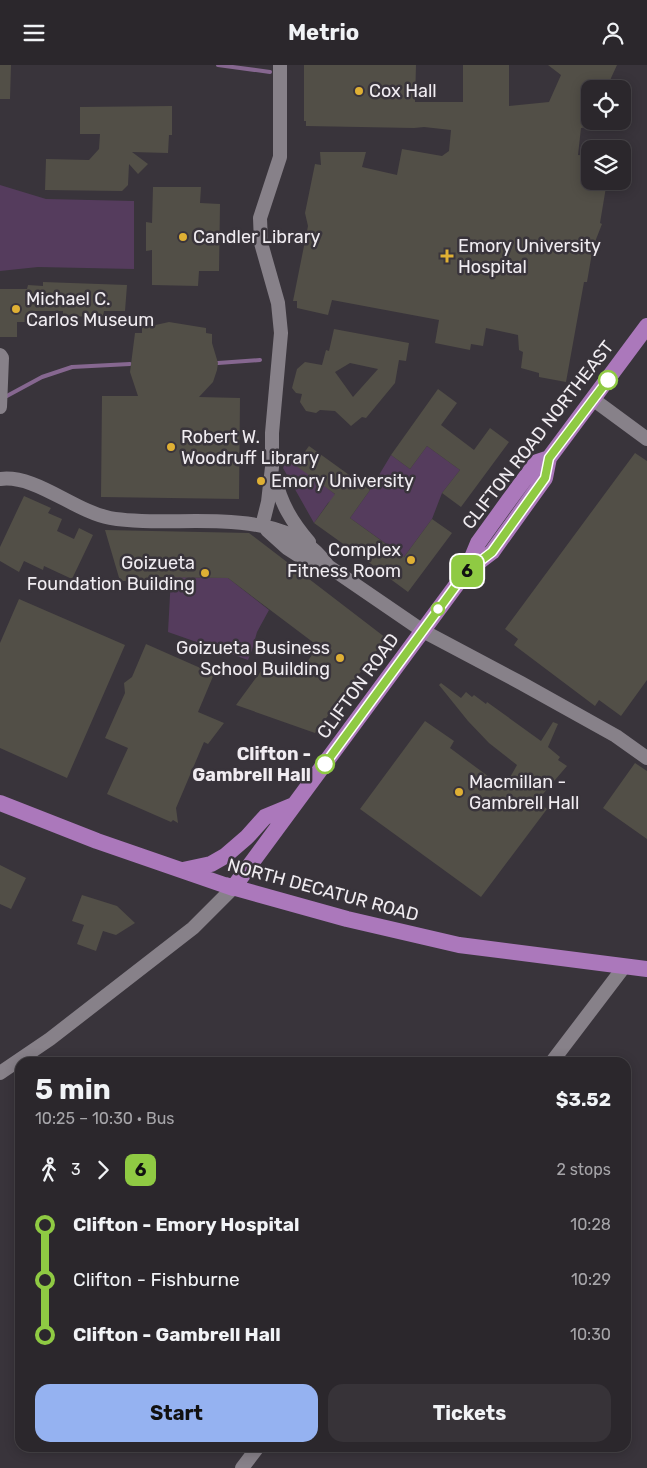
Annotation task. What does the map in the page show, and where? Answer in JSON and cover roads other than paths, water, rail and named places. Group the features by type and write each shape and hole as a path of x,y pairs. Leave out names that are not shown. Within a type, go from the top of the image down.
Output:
{"main road":[{"name":"CLIFTON ROAD NORTHEAST","path":"549,458 647,326"},
{"name":"CLIFTON ROAD","path":"418,638 466,572 492,552 545,478 549,458"},
{"path":"248,867 418,638"},
{"name":"CLIFTON ROAD","path":"233,888 325,764"},
{"name":"NORTH DECATUR ROAD","path":"0,803 116,847 233,888 352,920 450,943 647,969"},
{"path":"182,871 211,864 225,856 247,837 265,817 294,805"}],"street":[{"path":"262,526 268,502 272,467 274,414 281,333 278,303 261,243 260,218 280,157 280,65"},
{"path":"0,407 1,357"},
{"path":"596,397 647,439"},
{"path":"272,467 278,494 287,513 320,553 328,566 418,638 596,724 647,758"},
{"path":"0,479 10,477 19,479 87,511 109,518 245,522 295,537 320,553"},
{"path":"262,526 287,548 312,564 328,566"},
{"path":"24,1057 50,1039 193,928 233,888"},
{"path":"556,1057 624,967"},
{"path":"0,1073 15,1063"},
{"path":"242,1468 254,1452"}],"waterway":[{"path":"218,65 270,72"},
{"path":"218,363 260,360"},
{"path":"5,397 42,377 72,367 130,364"}],"place":[{"name":"Cox Hall","path":"359,91"},
{"name":"Candler Library","path":"183,237"},
{"name":"Emory University Hospital","path":"447,256"},
{"name":"Michael C. Carlos Museum","path":"16,309"},
{"name":"Robert W. Woodruff Library","path":"171,447"},
{"name":"Emory University","path":"261,481"},
{"name":"Complex Fitness Room","path":"411,560"},
{"name":"Goizueta Foundation Building","path":"205,573"},
{"name":"Goizueta Business School Building","path":"340,658"},
{"name":"Clifton - Gambrell Hall","path":"325,764"},
{"name":"Macmillan - Gambrell Hall","path":"459,792"}]}
